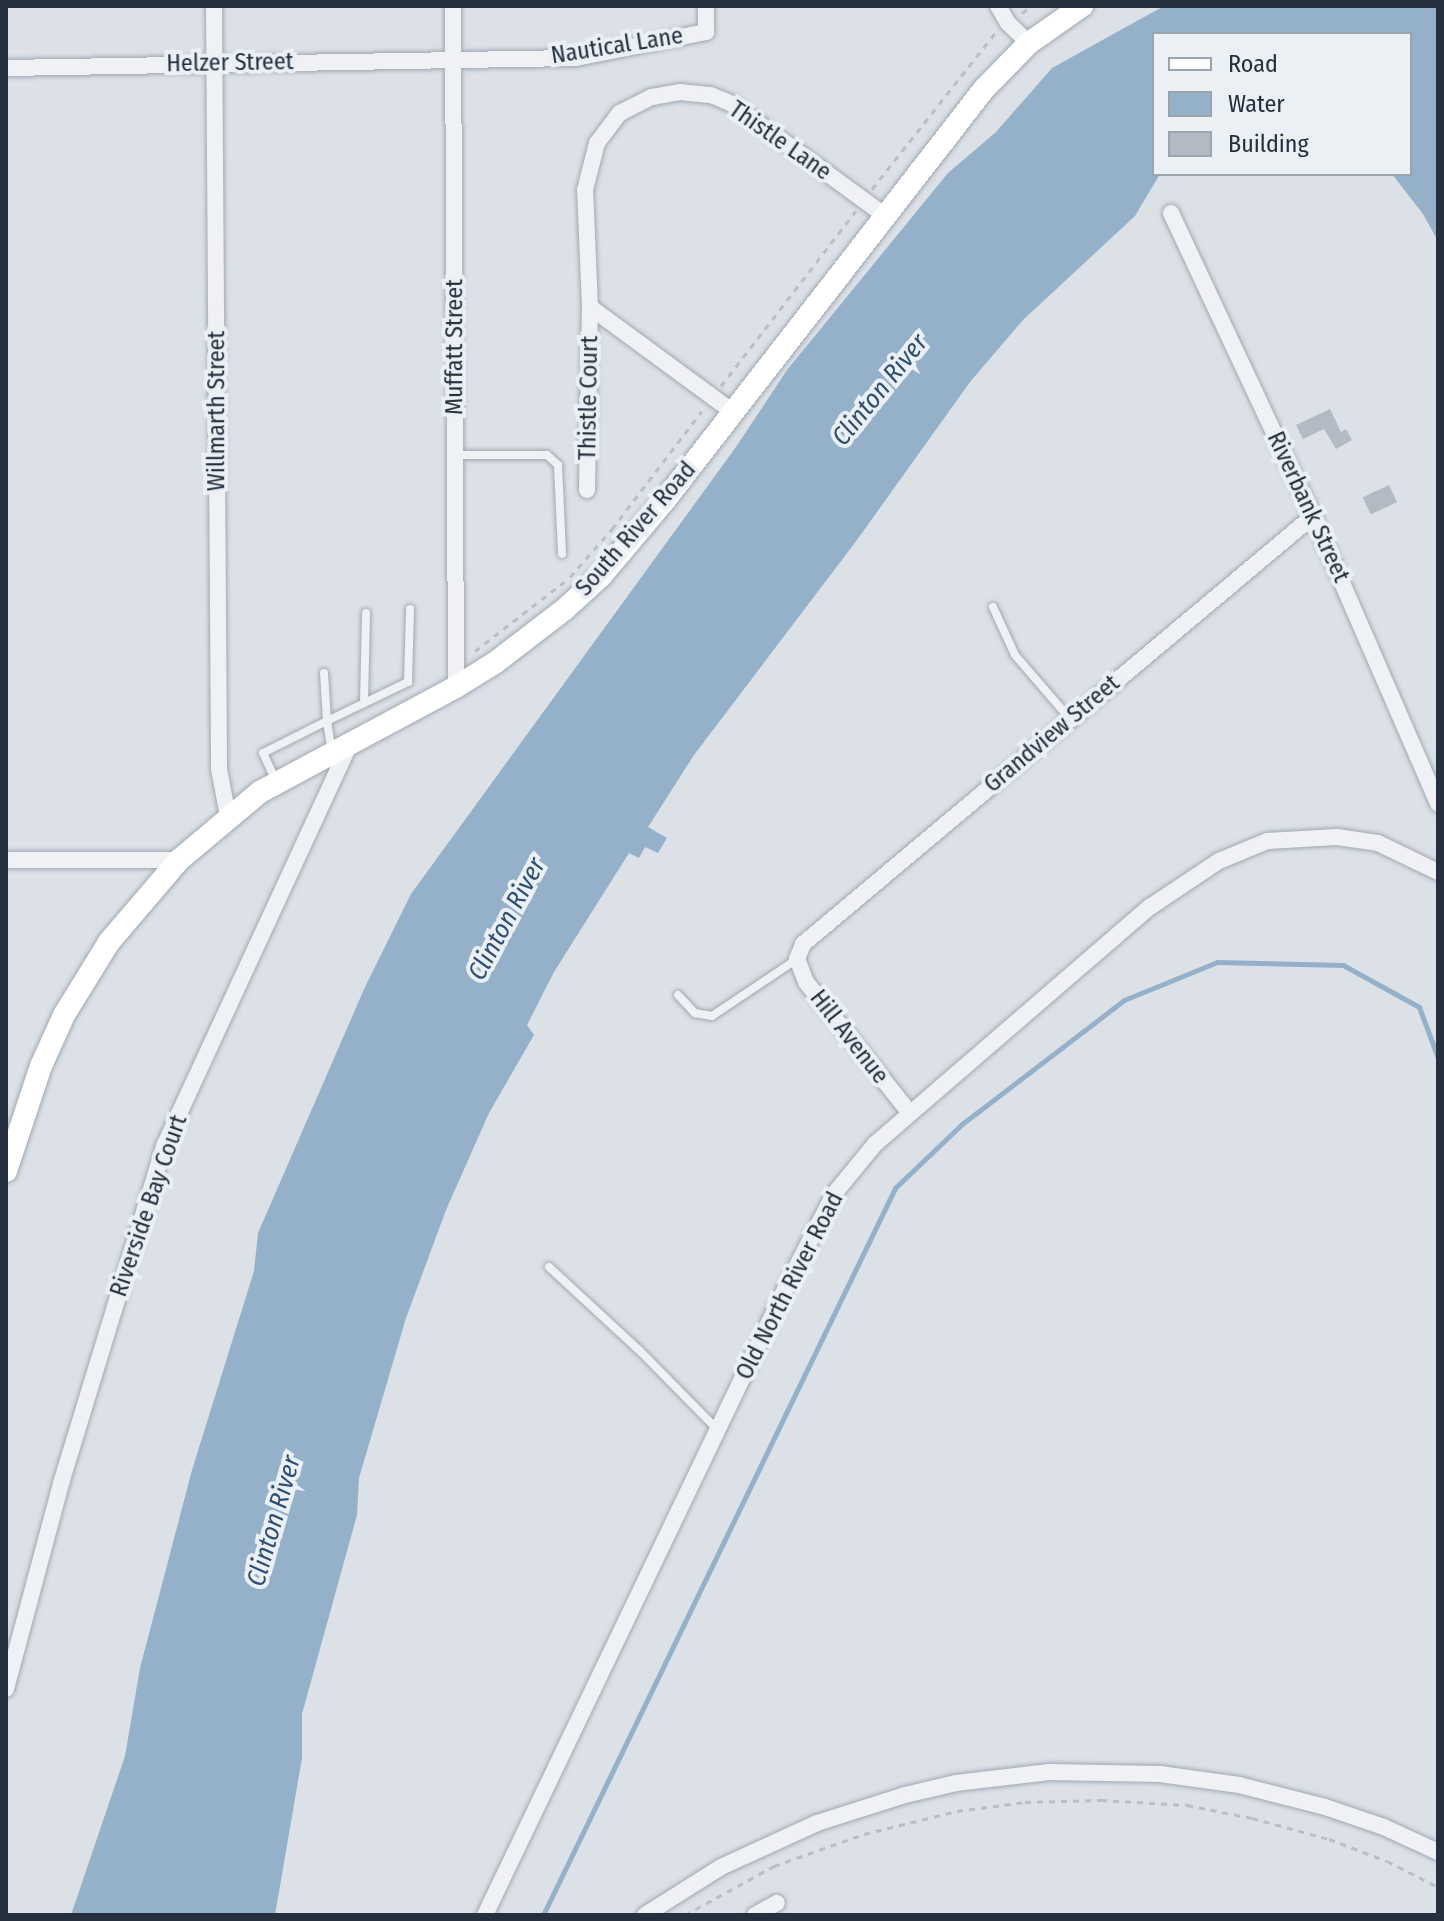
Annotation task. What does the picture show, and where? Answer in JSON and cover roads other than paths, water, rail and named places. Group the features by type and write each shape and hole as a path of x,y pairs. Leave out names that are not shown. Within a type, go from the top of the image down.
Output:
{"street":[{"name":"Willmarth Street","path":"214,6 219,769 228,816"},
{"name":"Muffatt Street","path":"453,6 456,676"},
{"name":"Nautical Lane","path":"453,60 576,58 706,32 706,6"},
{"path":"998,6 1008,23 1029,43"},
{"name":"South River Road","path":"7,1158 41,1066 70,1004 109,942 179,860 228,816 277,782 341,748 456,676 531,637 601,576 665,500 984,89 1029,43 1082,6"},
{"name":"Helzer Street","path":"6,68 453,60"},
{"name":"Thistle Lane","path":"590,307 585,190 597,143 620,113 652,97 680,92 711,95 732,104 884,215"},
{"name":"Riverbank Street","path":"1171,213 1313,516 1438,804"},
{"path":"590,307 733,412"},
{"name":"Thistle Court","path":"587,490 590,307"},
{"name":"Grandview Street","path":"797,959 807,938 1313,516"},
{"name":"Riverside Bay Court","path":"6,1689 62,1480 165,1144 341,748"},
{"name":"Old North River Road","path":"485,1915 834,1194 875,1144 1150,907 1219,861 1242,850 1284,838 1337,837 1378,843 1438,872"},
{"path":"6,860 179,860"},
{"name":"Hill Avenue","path":"797,959 806,982 909,1112"},
{"path":"645,1915 721,1867 817,1823 905,1795 956,1783 1049,1772 1160,1774 1239,1785 1325,1807 1384,1827 1438,1852"},
{"path":"755,1915 777,1903"}],"lane":[{"path":"455,455 547,455 558,465 562,554"},
{"path":"993,607 1015,655 1070,719"},
{"path":"277,782 263,753 408,682 410,609"},
{"path":"364,703 366,613"},
{"path":"324,673 327,721 341,748"},
{"path":"678,995 695,1013 712,1016 797,959"},
{"path":"549,1267 649,1359 718,1429"}],"water":[{"name":"Clinton River","path":"1164,6 1438,6 1438,241 1423,214 1394,176 1412,176 1412,32 1152,32 1152,176 1159,176 1135,216 1023,320 970,382 857,540 694,755 648,827 667,838 658,853 645,847 639,858 629,853 554,972 527,1025 534,1035 489,1113 446,1210 406,1318 359,1478 357,1515 302,1714 302,1758 275,1915 71,1915 125,1756 140,1668 192,1470 254,1271 258,1233 365,987 411,894 736,447 787,370 948,173 996,132 1052,68"}],"waterway":[{"path":"543,1915 895,1188 962,1124 1124,1000 1217,962 1343,965 1419,1007 1438,1058"}]}
